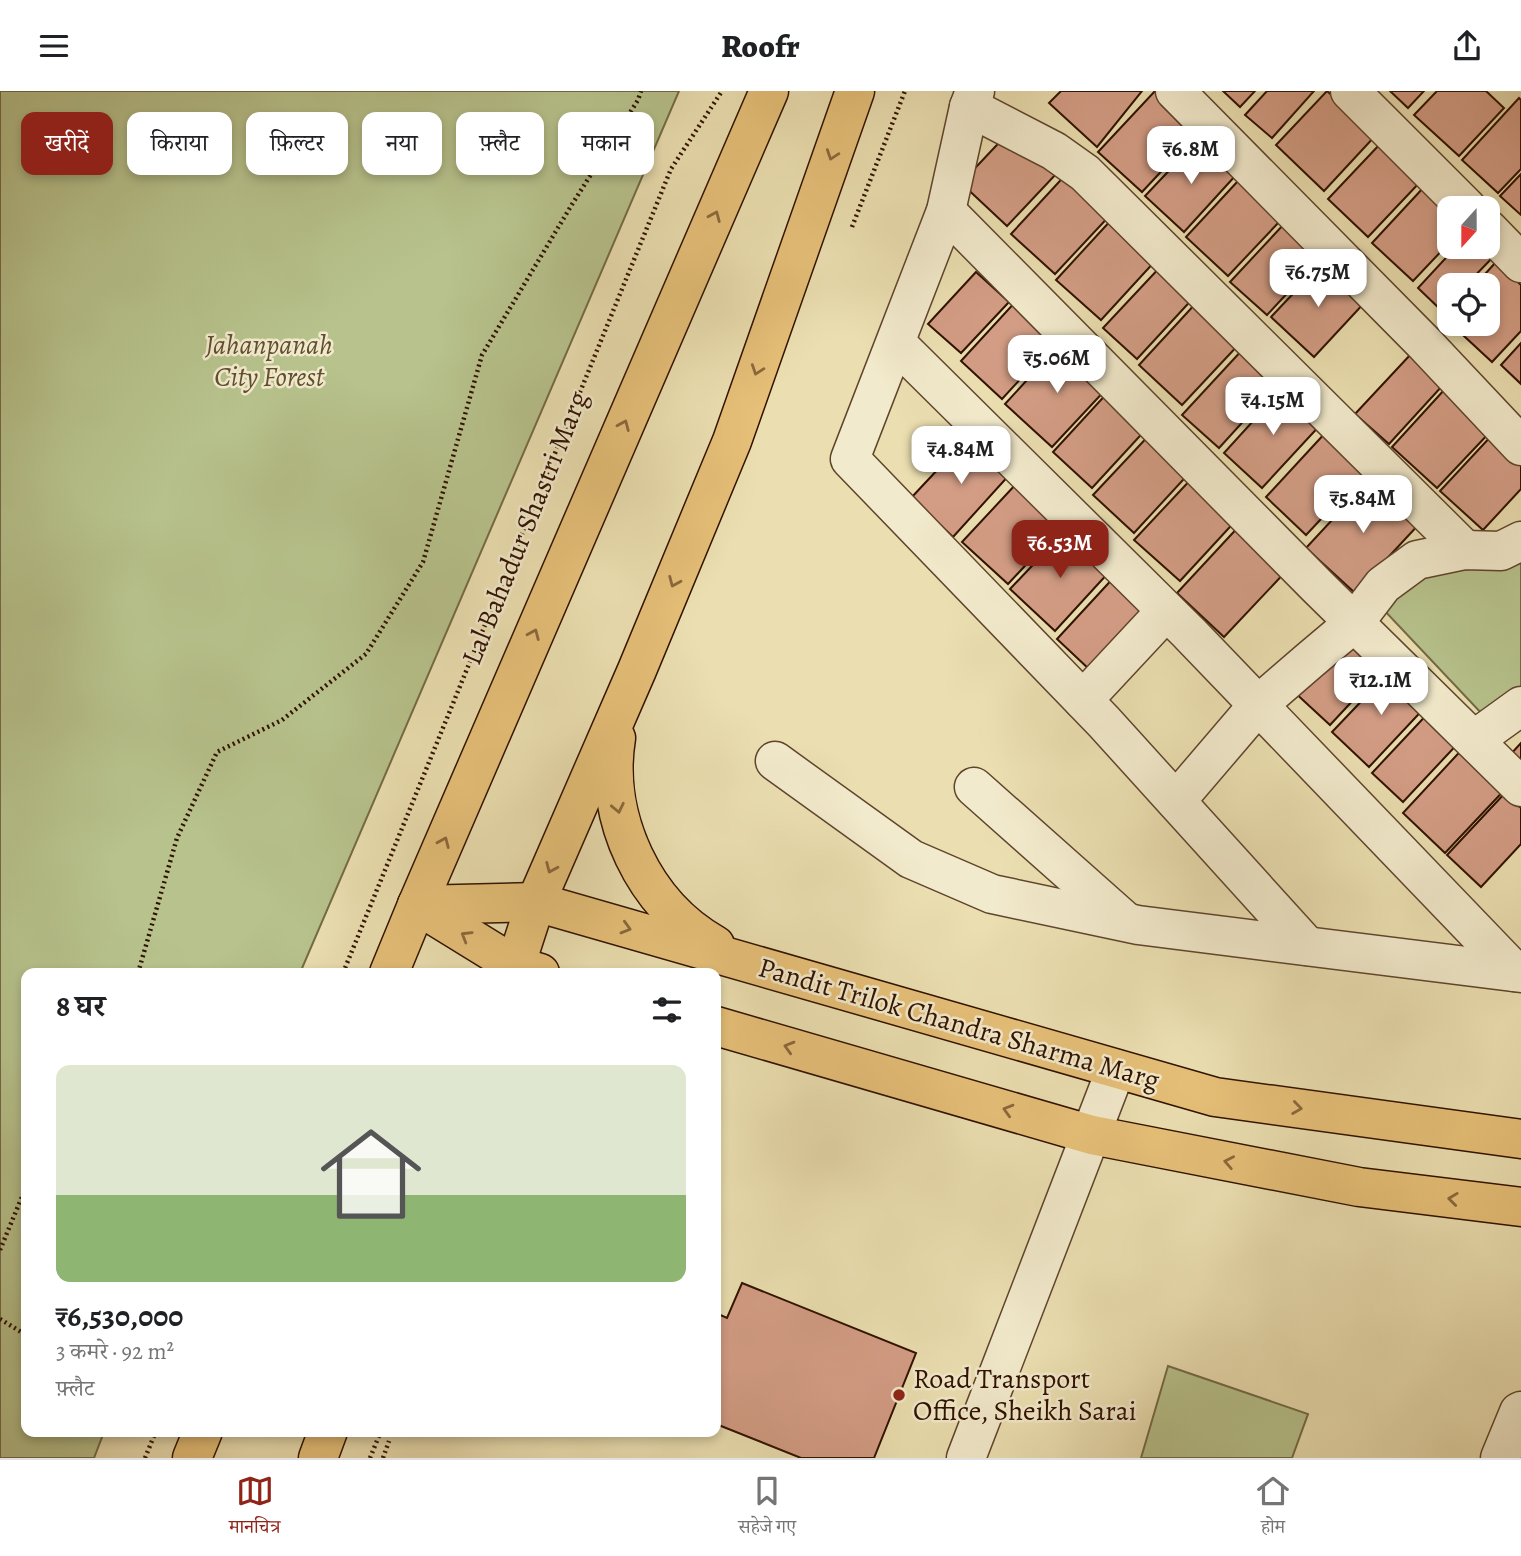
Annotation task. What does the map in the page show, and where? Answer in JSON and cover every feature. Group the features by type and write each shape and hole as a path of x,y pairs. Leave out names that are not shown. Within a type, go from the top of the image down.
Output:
{"main road":[{"name":"Lal Bahadur Shastri Marg","path":"391,968 769,91"},
{"path":"524,968 536,902 637,670 732,441 855,91"},
{"path":"637,670 618,726 613,757 619,817 628,845 642,873 680,920 704,939 730,954 758,965"},
{"name":"Pandit Trilok Chandra Sharma Marg","path":"417,905 536,902 1215,1097 1521,1139"},
{"path":"417,905 518,968"},
{"path":"734,1038 1092,1135 1359,1187 1521,1207"},
{"path":"192,1458 201,1437"},
{"path":"318,1458 326,1437"}],"street":[{"path":"1175,91 1425,344 1521,446"},
{"path":"1350,91 1454,196"},
{"path":"1307,946 1083,700 850,459 946,211 972,99 1085,173 1465,550"},
{"path":"946,211 1354,623 1521,787"},
{"path":"1500,241 1521,263"},
{"path":"896,343 1166,611 1518,972"},
{"path":"1176,801 1258,705 1354,623 1383,585 1417,560 1465,550 1502,551 1521,541"},
{"path":"1083,700 1166,611"},
{"path":"1474,740 1521,706"},
{"path":"775,761 911,859 992,894 1126,923 1518,972"},
{"path":"974,787 1126,923"},
{"path":"966,1458 1116,1069"},
{"path":"1500,1458 1521,1411"}],"path":[{"path":"139,968 177,838 217,751 282,720 366,654 423,562 482,355 641,91"},
{"name":"Lal Bahadur Shastri Marg","path":"346,968 671,169 722,91"},
{"path":"0,1250 21,1199"},
{"path":"0,1319 21,1332"},
{"path":"145,1458 154,1437"},
{"path":"370,1458 379,1437"},
{"path":"383,1458 389,1441"}],"green space":[{"name":"Jahanpanah City Forest","path":"0,91 679,91 654,149 654,112 558,112 558,175 643,175 302,968 21,968 21,1437 102,1437 94,1458 0,1458"},
{"path":"1521,546 1521,712 1483,715 1365,590"},
{"path":"1168,1366 1308,1414 1292,1458 1141,1458"}],"building":[{"path":"1061,91 1142,91 1097,147 1049,103"},
{"path":"1155,91 1199,131 1142,192 1098,152"},
{"path":"1223,91 1255,91 1240,107"},
{"path":"1267,91 1314,91 1272,138 1245,115"},
{"path":"1327,91 1376,135 1324,191 1276,145"},
{"path":"1390,91 1424,91 1408,108"},
{"path":"1437,91 1486,91 1504,108 1459,156 1414,115"},
{"path":"1519,98 1521,169 1498,193 1462,160"},
{"path":"1011,130 1057,173 1007,226 961,183"},
{"path":"1198,140 1236,175 1184,232 1145,196"},
{"path":"1381,143 1421,181 1368,237 1328,199"},
{"path":"1070,170 1114,211 1055,274 1011,234"},
{"path":"1521,174 1521,215 1500,196"},
{"path":"1238,181 1280,221 1228,276 1186,237"},
{"path":"1424,187 1437,199 1437,256 1413,281 1372,243"},
{"path":"1113,218 1157,259 1101,320 1056,280"},
{"path":"1285,223 1321,257 1267,315 1230,282"},
{"path":"1445,259 1491,259 1478,273 1437,273 1437,306 1418,288"},
{"path":"1323,262 1366,301 1314,357 1271,317"},
{"path":"1496,262 1521,285 1521,331 1492,362 1464,336 1500,336 1500,273 1486,273"},
{"path":"1163,264 1197,294 1137,359 1103,328"},
{"path":"976,272 1009,302 961,353 928,324"},
{"path":"1019,298 1060,336 1002,399 961,361"},
{"path":"1197,302 1241,342 1182,405 1139,365"},
{"path":"1062,342 1109,386 1052,447 1005,404"},
{"path":"1521,343 1521,384 1501,365"},
{"path":"1244,348 1280,381 1219,448 1182,415"},
{"path":"1411,354 1443,385 1389,444 1355,414"},
{"path":"1284,387 1323,422 1262,488 1224,453"},
{"path":"1111,389 1150,425 1092,488 1053,452"},
{"path":"1445,389 1491,431 1437,488 1392,447"},
{"path":"1154,430 1194,468 1134,533 1093,495"},
{"path":"1327,431 1369,468 1306,535 1266,497"},
{"path":"1494,433 1521,459 1521,489 1483,530 1440,491"},
{"path":"970,435 1011,473 953,537 911,498"},
{"path":"1195,475 1240,516 1180,581 1134,540"},
{"path":"1372,477 1421,522 1355,593 1306,548"},
{"path":"1017,483 1063,525 1008,584 962,542"},
{"path":"1242,523 1290,567 1224,637 1177,593"},
{"path":"1066,530 1110,571 1055,631 1010,589"},
{"path":"1117,574 1151,605 1090,670 1057,639"},
{"path":"1347,630 1385,666 1330,725 1292,690"},
{"path":"1393,668 1430,702 1369,767 1332,732"},
{"path":"1433,708 1464,737 1403,802 1372,773"},
{"path":"1468,743 1511,783 1445,853 1403,813"},
{"path":"1521,743 1521,768 1509,756"},
{"path":"1505,793 1521,808 1521,844 1481,887 1447,855"},
{"path":"742,1283 916,1353 874,1458 801,1458 721,1426 721,1315 727,1318"}],"place":[{"name":"Road Transport Office, Sheikh Sarai","path":"899,1395"}]}
